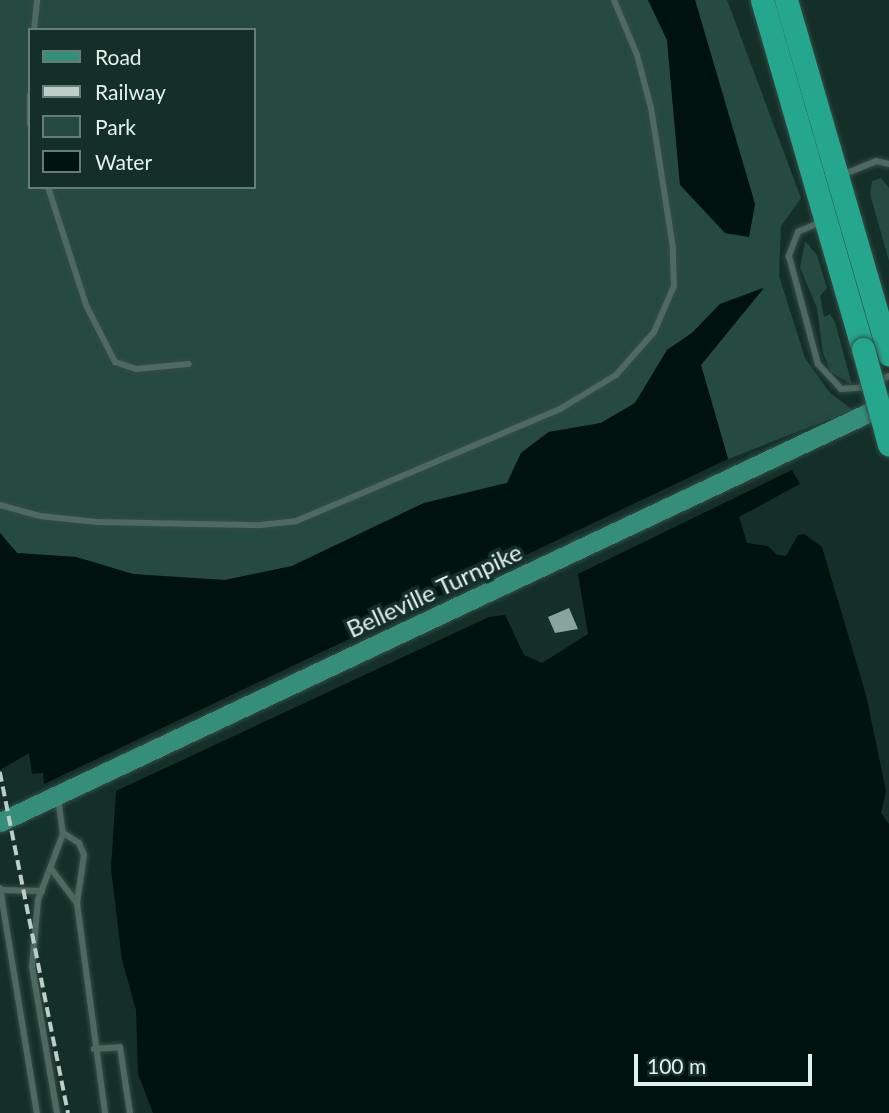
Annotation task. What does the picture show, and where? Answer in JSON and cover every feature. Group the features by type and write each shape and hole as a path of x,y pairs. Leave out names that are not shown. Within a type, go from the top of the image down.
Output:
{"highway":[{"path":"762,0 889,446"},
{"path":"786,0 887,346"},
{"path":"800,0 818,106"}],"main road":[{"name":"Belleville Turnpike","path":"0,822 889,403"}],"lane":[{"path":"34,28 37,0"},
{"path":"0,505 40,516 97,522 260,525 296,521 559,409 616,375 654,332 674,286 673,248 648,95 614,0"},
{"path":"839,177 876,162 889,164"},
{"path":"49,189 86,305 115,362 136,369 189,364"},
{"path":"826,220 803,228 790,249 818,364 831,383 846,391 862,389 889,376"},
{"path":"57,1113 32,966 33,926 42,891 52,870 63,833 58,795"},
{"path":"63,833 79,843 84,855 77,903 94,1049 105,1113"},
{"path":"52,870 77,903"},
{"path":"37,1113 0,889 42,891"},
{"path":"94,1049 120,1046 130,1113"}],"green space":[{"path":"0,0 648,0 667,40 680,185 749,237 755,204 695,0 727,0 801,198 781,226 779,276 805,358 830,393 853,410 728,459 701,365 762,288 720,304 692,333 667,350 635,403 601,423 548,432 521,453 507,483 424,503 292,566 225,580 195,580 133,574 76,557 17,553 0,533"},
{"path":"881,178 889,188 889,261 870,194 872,181"},
{"path":"805,241 817,255 827,288 820,296 824,317 830,314 835,322 852,385 831,372 823,353 817,308 800,268"}],"water":[{"path":"648,0 695,0 755,204 749,237 725,233 680,185 667,40"},
{"path":"764,288 701,365 728,459 44,784 43,773 32,774 29,753 0,770 0,533 17,553 76,557 133,574 225,580 292,566 424,503 507,483 521,453 549,432 601,423 635,403 667,350 692,333 720,304"},
{"path":"792,470 800,484 739,517 747,543 768,546 777,555 786,556 798,535 804,534 822,547 866,695 886,791 881,813 889,824 889,1113 153,1113 138,1074 136,1010 122,960 111,869 116,791 489,617 505,615 524,655 542,663 588,634 578,574"}],"building":[{"path":"569,608 578,629 555,633 548,617"}],"railway":[{"path":"0,772 68,1113"}]}
